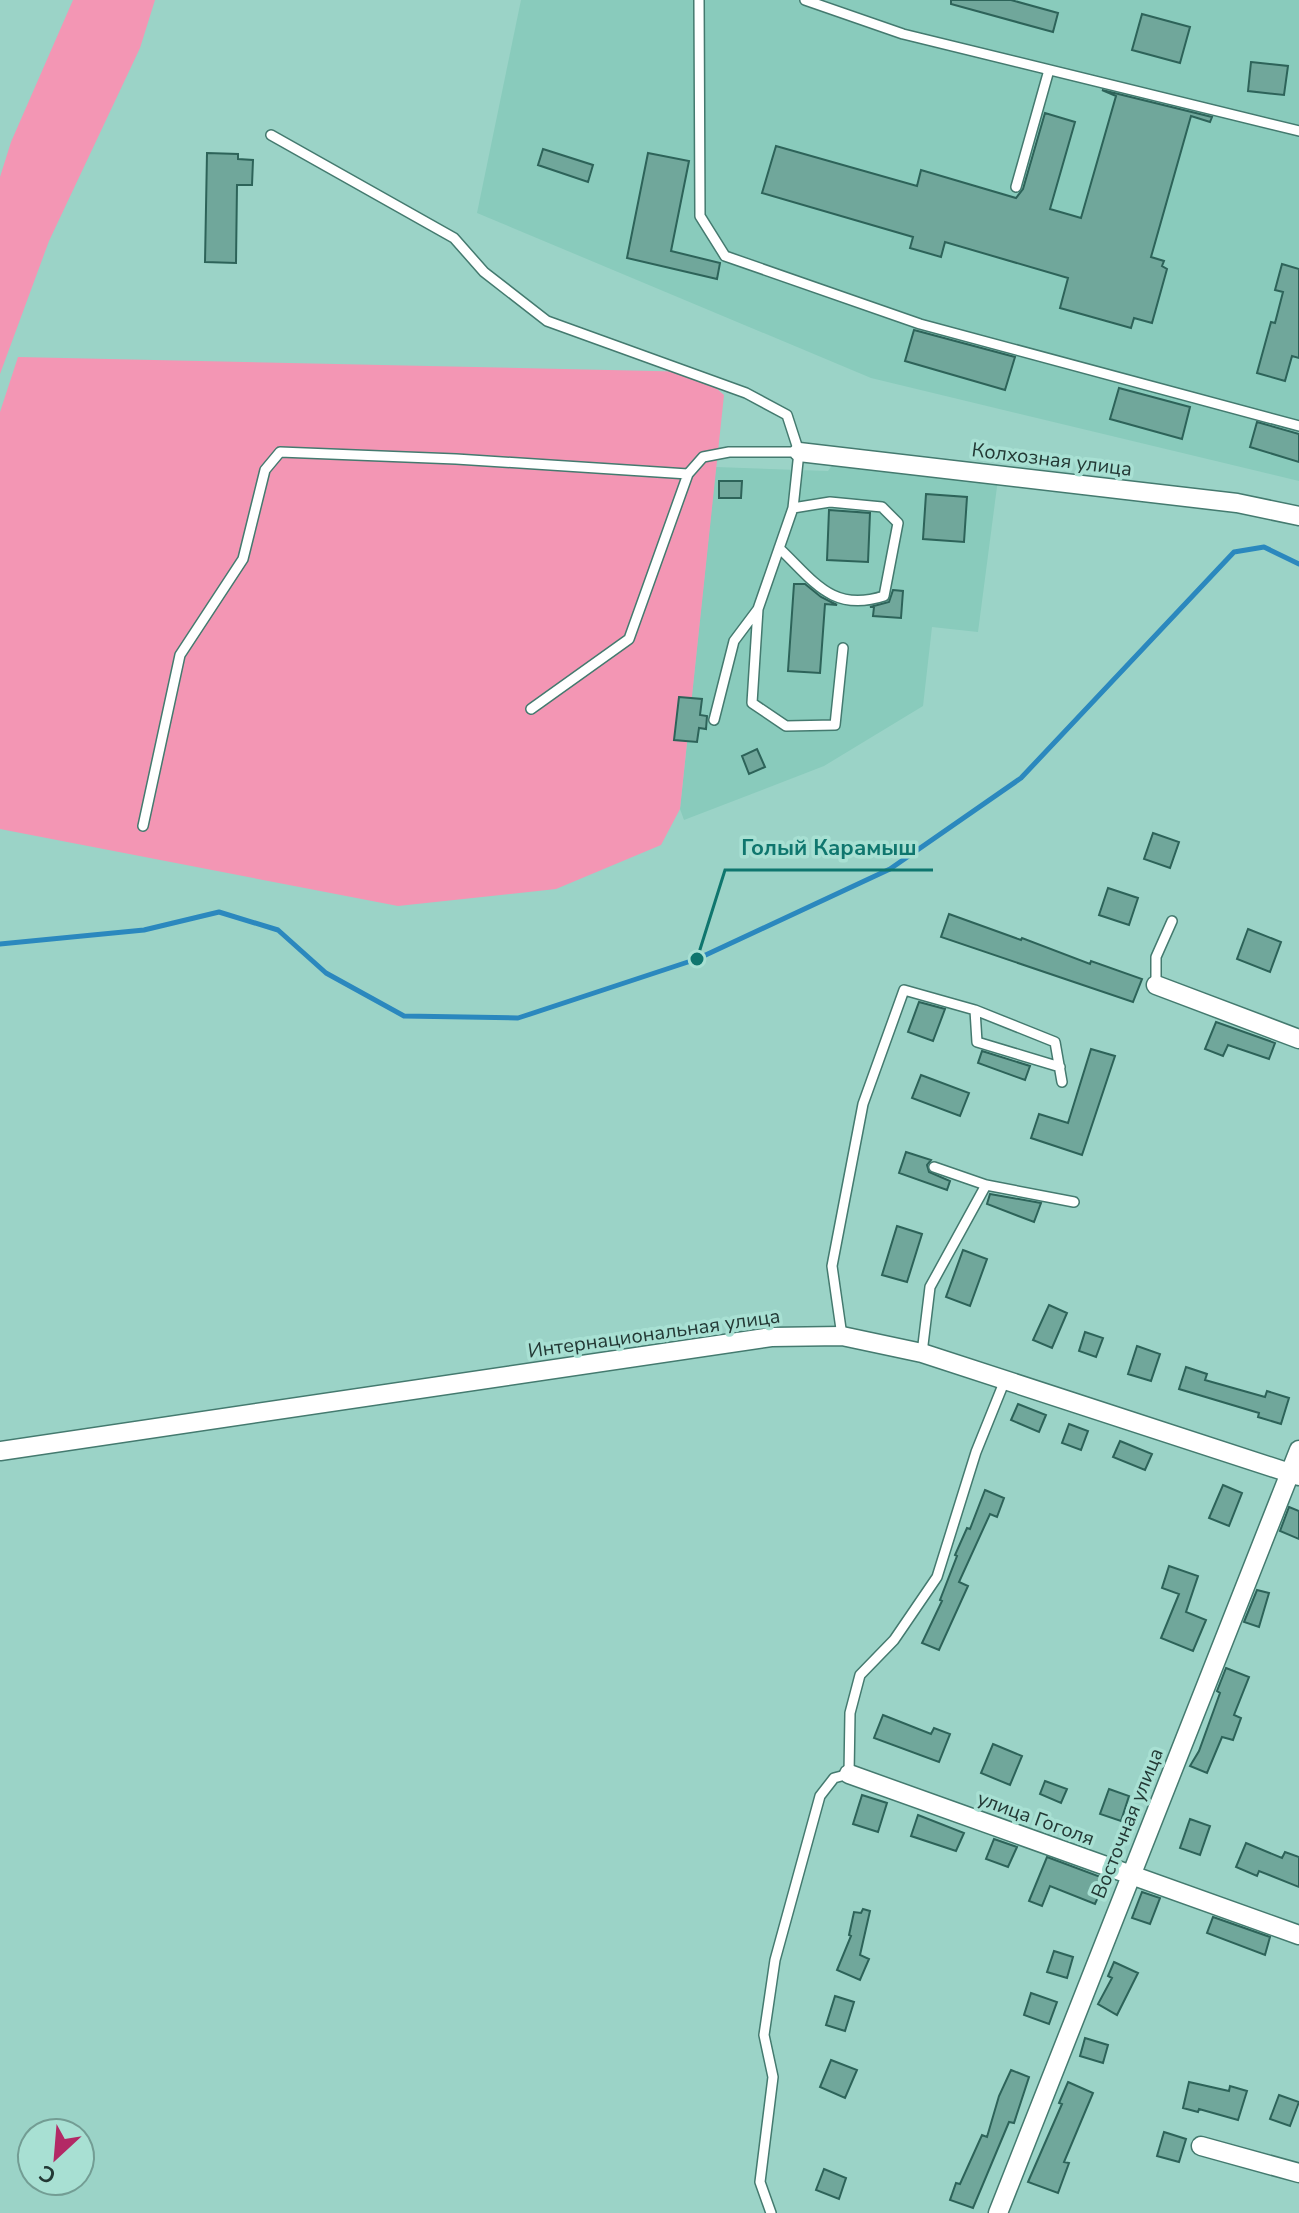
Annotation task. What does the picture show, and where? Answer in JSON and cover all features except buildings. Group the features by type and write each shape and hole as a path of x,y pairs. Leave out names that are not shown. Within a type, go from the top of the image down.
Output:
{"street":[{"name":"Колхозная улица","path":"799,452 1237,503 1299,516"},
{"path":"1156,985 1299,1039"},
{"name":"Интернациональная улица","path":"0,1451 771,1337 842,1336 922,1353 1294,1474"},
{"name":"Восточная улица","path":"998,2213 1130,1875 1294,1474 1299,1450"},
{"name":"улица Гоголя","path":"849,1774 1299,1935"},
{"path":"1201,2146 1299,2173"}],"lane":[{"path":"699,0 700,216 725,256 920,324 1299,426"},
{"path":"805,0 903,34 1299,131"},
{"path":"1016,187 1049,70"},
{"path":"271,135 454,238 484,272 547,321 746,393 787,415 799,452 793,508 758,609 752,703 786,726 835,725 843,648"},
{"path":"143,826 180,655 243,559 265,470 280,452 456,459 688,474"},
{"path":"531,709 629,639 688,474 703,457 729,452 799,452"},
{"path":"779,548 829,595 864,603 884,596 898,523 882,507 830,502 793,508"},
{"path":"714,720 734,641 758,609"},
{"path":"1156,985 1156,957 1172,921"},
{"path":"842,1336 832,1266 863,1104 904,990 975,1010 1055,1042 1062,1082"},
{"path":"975,1010 977,1042 1060,1067"},
{"path":"934,1167 986,1185 1074,1202"},
{"path":"922,1353 930,1287 986,1185"},
{"path":"771,2213 760,2182 773,2077 764,2035 775,1960 820,1796 834,1778 849,1774 850,1713 860,1675 894,1640 937,1577 976,1452 1005,1380"}],"shaded area":[{"path":"73,0 155,0 140,48 49,241 0,374 0,177 11,142"},
{"path":"521,0 1299,0 1299,481 871,378 477,213"},
{"path":"18,357 698,372 724,395 680,809 661,845 556,889 398,906 0,829 0,412"},
{"path":"836,460 998,479 978,632 932,627 923,706 824,766 684,820 680,809 716,467 828,471"}],"waterway":[{"path":"0,944 144,930 219,912 278,930 326,973 404,1016 518,1018 697,959 890,869 1021,778 1234,552 1264,547 1299,564"}],"place":[{"name":"Голый Карамыш","path":"697,959"}]}
